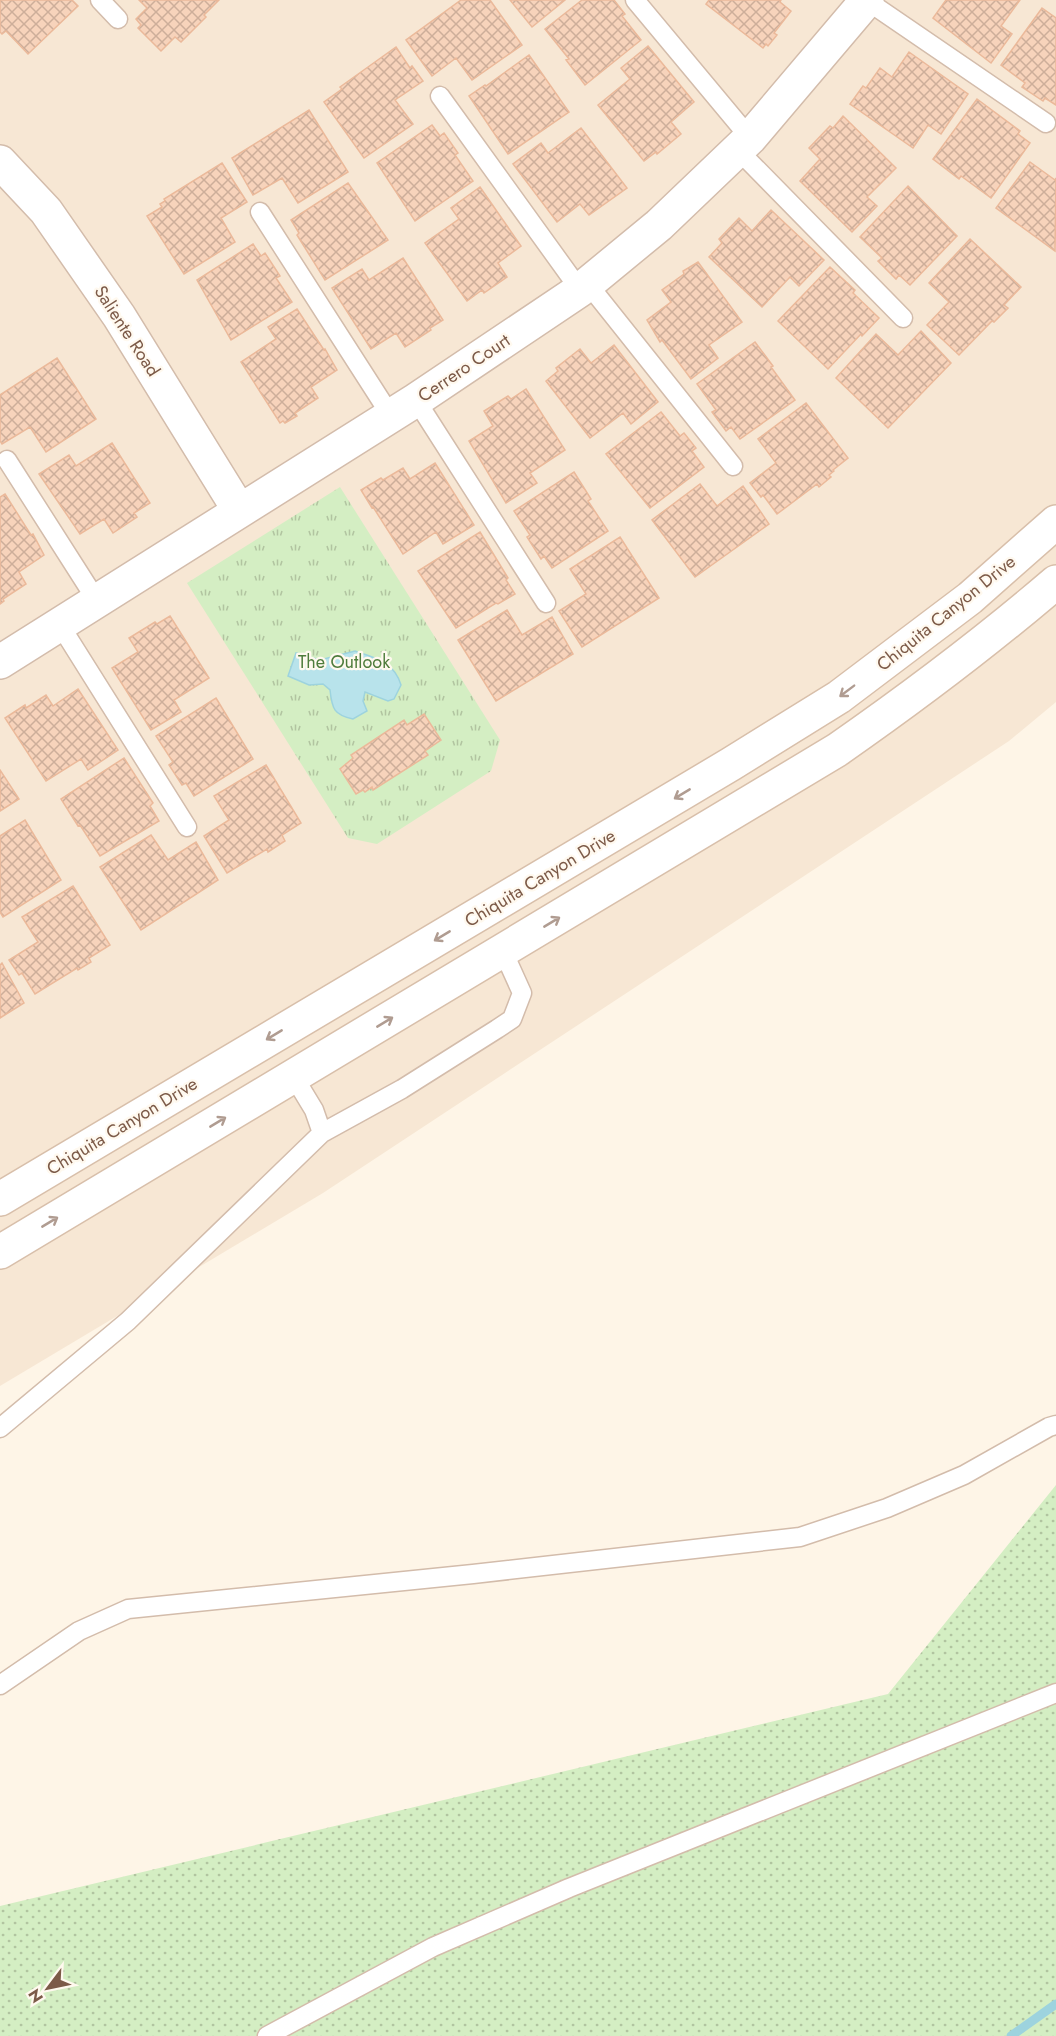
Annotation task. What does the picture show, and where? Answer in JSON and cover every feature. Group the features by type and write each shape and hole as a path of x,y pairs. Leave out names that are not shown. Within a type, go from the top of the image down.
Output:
{"main road":[{"name":"Cerrero Court","path":"0,662 404,408 584,287 659,225 744,144 867,0"},
{"name":"Saliente Road","path":"0,162 46,211 119,316 239,510"},
{"name":"Chiquita Canyon Drive","path":"0,1199 731,764 839,697 970,598 1056,522"},
{"path":"0,1252 837,750 913,697 1018,615 1056,582"}],"lane":[{"path":"100,0 118,19"},
{"path":"635,0 744,144 903,318"},
{"path":"867,0 1046,123"},
{"path":"440,96 584,287 733,466"},
{"path":"260,212 546,603"},
{"path":"7,459 97,601"},
{"path":"60,625 187,827"},
{"path":"0,1428 128,1322 322,1133 402,1089 512,1018 522,993 503,951"},
{"path":"294,1077 314,1110 322,1133"},
{"path":"0,1685 79,1631 129,1609 800,1537 887,1508 964,1475 1056,1425"},
{"path":"267,2036 433,1947 569,1888 1056,1693"}],"shaded area":[{"path":"0,0 1056,0 1056,702 1009,741 323,1193 0,1386"}],"green space":[{"name":"The Outlook","path":"340,487 500,740 491,771 377,844 348,838 187,583"},
{"path":"1056,1485 1056,2036 0,2036 0,1906 888,1694"}],"water":[{"path":"355,651 389,666 401,685 394,699 388,701 365,692 363,701 367,711 353,719 335,710 330,690 323,684 309,685 288,676 296,653 320,660"}],"building":[{"path":"0,0 72,0 78,6 28,54 6,31 2,34 0,32"},
{"path":"139,0 219,0 181,42 175,37 161,51 138,28 141,25 136,19 147,8"},
{"path":"461,0 490,0 522,45 472,80 456,58 432,76 406,40"},
{"path":"510,0 565,0 532,27"},
{"path":"582,0 614,0 625,14 622,16 641,40 585,85 566,60 569,59 545,29"},
{"path":"709,0 781,0 780,2 791,11 774,33 777,35 768,46 766,44 763,48 706,4"},
{"path":"946,0 1020,0 1001,26 1012,34 991,63 933,18"},
{"path":"1042,8 1056,18 1056,105 1045,98 1043,101 1022,87 1025,83 1001,65"},
{"path":"648,46 694,102 671,122 681,134 657,154 656,152 644,161 598,105 630,79 621,68"},
{"path":"396,47 410,68 412,66 423,81 395,100 413,124 364,158 324,102 342,89 340,87"},
{"path":"909,52 968,94 941,134 928,125 913,148 850,104 863,86 866,88 880,68 892,77"},
{"path":"529,55 569,112 508,154 469,96"},
{"path":"977,99 1020,131 1018,134 1030,143 991,198 961,176 959,179 933,159"},
{"path":"309,110 348,172 298,203 282,178 253,195 232,158"},
{"path":"843,116 896,168 867,197 877,206 852,232 800,181 820,159 809,148 830,126 833,128"},
{"path":"432,125 440,136 444,133 458,153 455,155 473,181 415,221 377,163"},
{"path":"581,128 627,188 589,215 580,204 557,222 513,164 541,143 548,153"},
{"path":"1030,162 1055,180 1056,178 1055,251 996,208"},
{"path":"222,163 247,202 221,218 235,242 184,274 147,216 162,207 160,204 165,201 164,199"},
{"path":"348,183 388,240 325,280 297,235 299,233 291,220"},
{"path":"908,186 957,236 910,285 899,275 896,279 878,261 882,258 860,237"},
{"path":"480,187 521,246 498,263 507,277 484,293 482,290 467,301 425,243 459,219 451,208"},
{"path":"771,210 824,260 799,286 790,277 762,307 709,257 722,243 719,239 739,218 752,231"},
{"path":"970,239 1021,287 1004,305 1008,308 959,355 927,325 949,302 929,283"},
{"path":"253,244 261,256 265,253 280,276 276,278 292,302 231,340 197,280"},
{"path":"403,258 443,320 405,347 396,333 371,349 332,288 362,269 369,280"},
{"path":"698,262 742,322 709,345 718,358 691,379 662,340 660,342 647,320 671,302 662,290 684,274 683,271"},
{"path":"830,267 855,290 853,293 879,318 828,369 778,321"},
{"path":"297,309 337,370 311,387 318,398 295,413 297,416 285,423 283,421 280,423 241,362 276,339 268,327"},
{"path":"921,331 951,363 888,428 836,378 876,334 898,355"},
{"path":"755,342 795,400 740,439 731,427 726,431 712,412 716,410 697,384"},
{"path":"614,345 658,402 631,424 623,413 590,438 546,381 558,371 556,368 580,349 591,363"},
{"path":"57,358 96,419 46,452 30,427 2,444 0,441 0,395"},
{"path":"526,389 565,450 530,473 537,483 506,503 469,441 493,426 484,411 508,396 511,399"},
{"path":"806,403 848,458 833,470 829,475 831,477 819,487 817,484 777,514 763,495 761,497 750,483 776,463 758,439"},
{"path":"661,412 680,436 684,433 696,448 692,451 704,467 650,508 606,454"},
{"path":"112,443 150,503 134,513 137,517 113,533 104,519 80,534 39,474 69,455 76,466"},
{"path":"435,463 474,525 443,544 436,532 403,554 361,490 403,468 410,479"},
{"path":"574,472 591,499 588,501 608,531 552,568 544,556 541,559 527,537 530,535 514,511"},
{"path":"700,484 717,506 743,486 769,524 695,577 652,520"},
{"path":"5,494 31,535 33,534 44,555 19,572 26,584 3,599 4,601 0,604 0,497"},
{"path":"480,532 515,594 456,628 418,571"},
{"path":"620,537 659,598 582,647 559,611 586,594 570,569"},
{"path":"507,610 522,635 552,617 573,654 496,701 458,640"},
{"path":"170,616 209,678 174,700 181,712 151,730 112,668 138,652 129,638 155,622 157,624"},
{"path":"78,689 118,750 88,770 81,759 46,781 5,718 46,695 53,706"},
{"path":"216,698 253,759 194,796 186,783 182,785 169,765 173,762 156,736"},
{"path":"424,714 441,740 425,751 428,755 373,790 372,787 356,794 340,769 353,758 351,755 404,720 407,725"},
{"path":"124,758 153,803 150,806 159,821 100,856 61,799"},
{"path":"266,765 301,823 282,835 285,841 227,873 204,836 229,820 214,796"},
{"path":"0,770 19,799 0,811"},
{"path":"25,820 61,880 3,917 0,912 0,836"},
{"path":"151,835 168,860 196,842 218,880 141,930 100,867"},
{"path":"73,886 110,945 89,958 91,962 35,994 22,973 19,975 9,960 38,942 22,917"},
{"path":"2,963 24,1003 0,1018 0,965"}],"waterway":[{"path":"1011,2036 1056,2004"}]}
